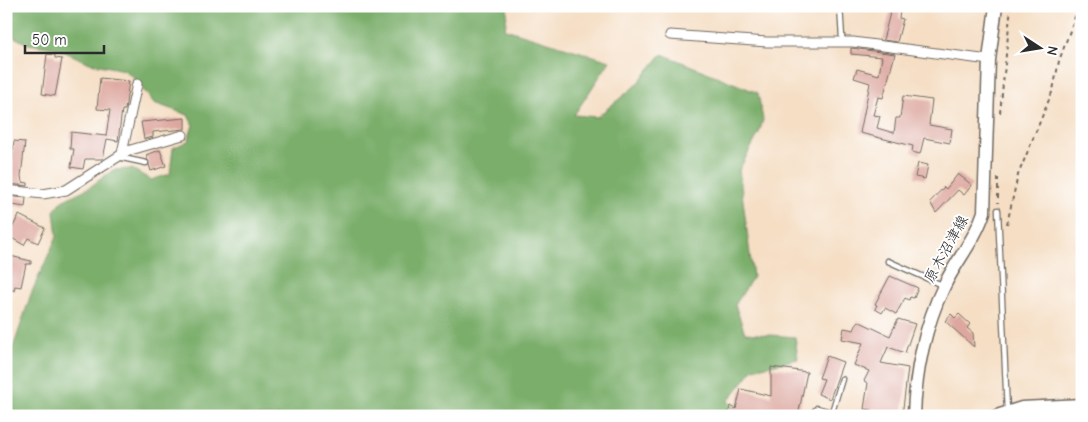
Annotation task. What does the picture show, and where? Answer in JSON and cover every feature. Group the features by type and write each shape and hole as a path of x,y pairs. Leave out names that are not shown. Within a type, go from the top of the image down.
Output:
{"main road":[{"name":"原木沼津線","path":"914,416 923,346 931,318 944,286 975,235 984,212 990,60 996,6"},
{"path":"1005,412 1082,405"}],"street":[{"path":"670,35 767,42 846,42 990,60"},
{"path":"119,155 137,84"},
{"path":"6,190 43,194 66,190 119,155 184,134"}],"lane":[{"path":"840,6 842,38 846,42"},
{"path":"119,155 146,163"},
{"path":"998,210 1005,412"},
{"path":"888,261 944,286"},
{"path":"832,412 842,379"},
{"path":"811,416 817,408 846,416"}],"path":[{"path":"1000,117 1011,6"},
{"path":"999,242 1004,237 1018,174 1053,90 1059,61 1079,6"},
{"path":"998,174 998,210"}],"green space":[{"path":"6,6 508,6 505,29 610,61 574,115 597,117 635,86 662,54 758,93 763,120 759,133 739,170 753,277 735,305 745,333 795,337 798,359 753,369 728,401 743,416 6,416 6,369 31,294 57,236 54,211 62,201 90,187 113,170 132,169 151,180 170,174 173,148 188,141 193,125 188,115 154,103 132,76 124,70 90,63 56,48 28,44 6,33"}],"building":[{"path":"891,9 900,11 899,18 903,19 897,42 883,40"},
{"path":"851,48 895,54 883,98 878,97 873,115 880,116 877,128 894,133 896,118 900,118 903,96 932,100 929,125 952,129 950,143 924,138 920,154 912,152 913,146 860,133 870,83 854,78 857,69 879,75 882,57 851,54"},
{"path":"47,54 55,55 55,58 62,59 55,96 42,94"},
{"path":"100,78 129,81 125,110 122,110 118,141 107,139 103,159 85,159 83,169 71,167 74,149 70,149 71,132 106,136 110,110 97,109"},
{"path":"185,118 185,129 153,132 153,137 144,139 141,122"},
{"path":"14,141 25,142 21,176 22,182 28,183 28,186 7,184 7,165 11,166"},
{"path":"160,150 166,166 151,171 146,155"},
{"path":"918,163 928,165 925,179 915,177"},
{"path":"958,174 972,185 964,195 958,190 936,213 930,202 944,187 946,189"},
{"path":"6,196 26,198 25,207 6,204"},
{"path":"19,215 45,228 38,243 28,238 24,245 8,236"},
{"path":"6,255 31,261 31,264 26,264 21,287 15,286 14,291 6,285 9,271 6,271"},
{"path":"890,276 918,288 914,298 910,297 909,300 905,298 896,314 885,308 882,313 875,309 877,305 875,304"},
{"path":"951,314 955,318 959,314 970,324 967,328 973,333 974,347 945,321"},
{"path":"898,319 915,324 905,353 888,347 881,363 908,368 902,416 871,414 872,410 864,409 868,383 864,381 869,371 854,365 863,343 842,339 844,328 854,330 858,321 890,336"},
{"path":"827,356 843,362 830,399 818,394 824,379 819,378"},
{"path":"771,367 807,372 798,416 726,416 731,406 736,409 741,389 771,396"}]}
